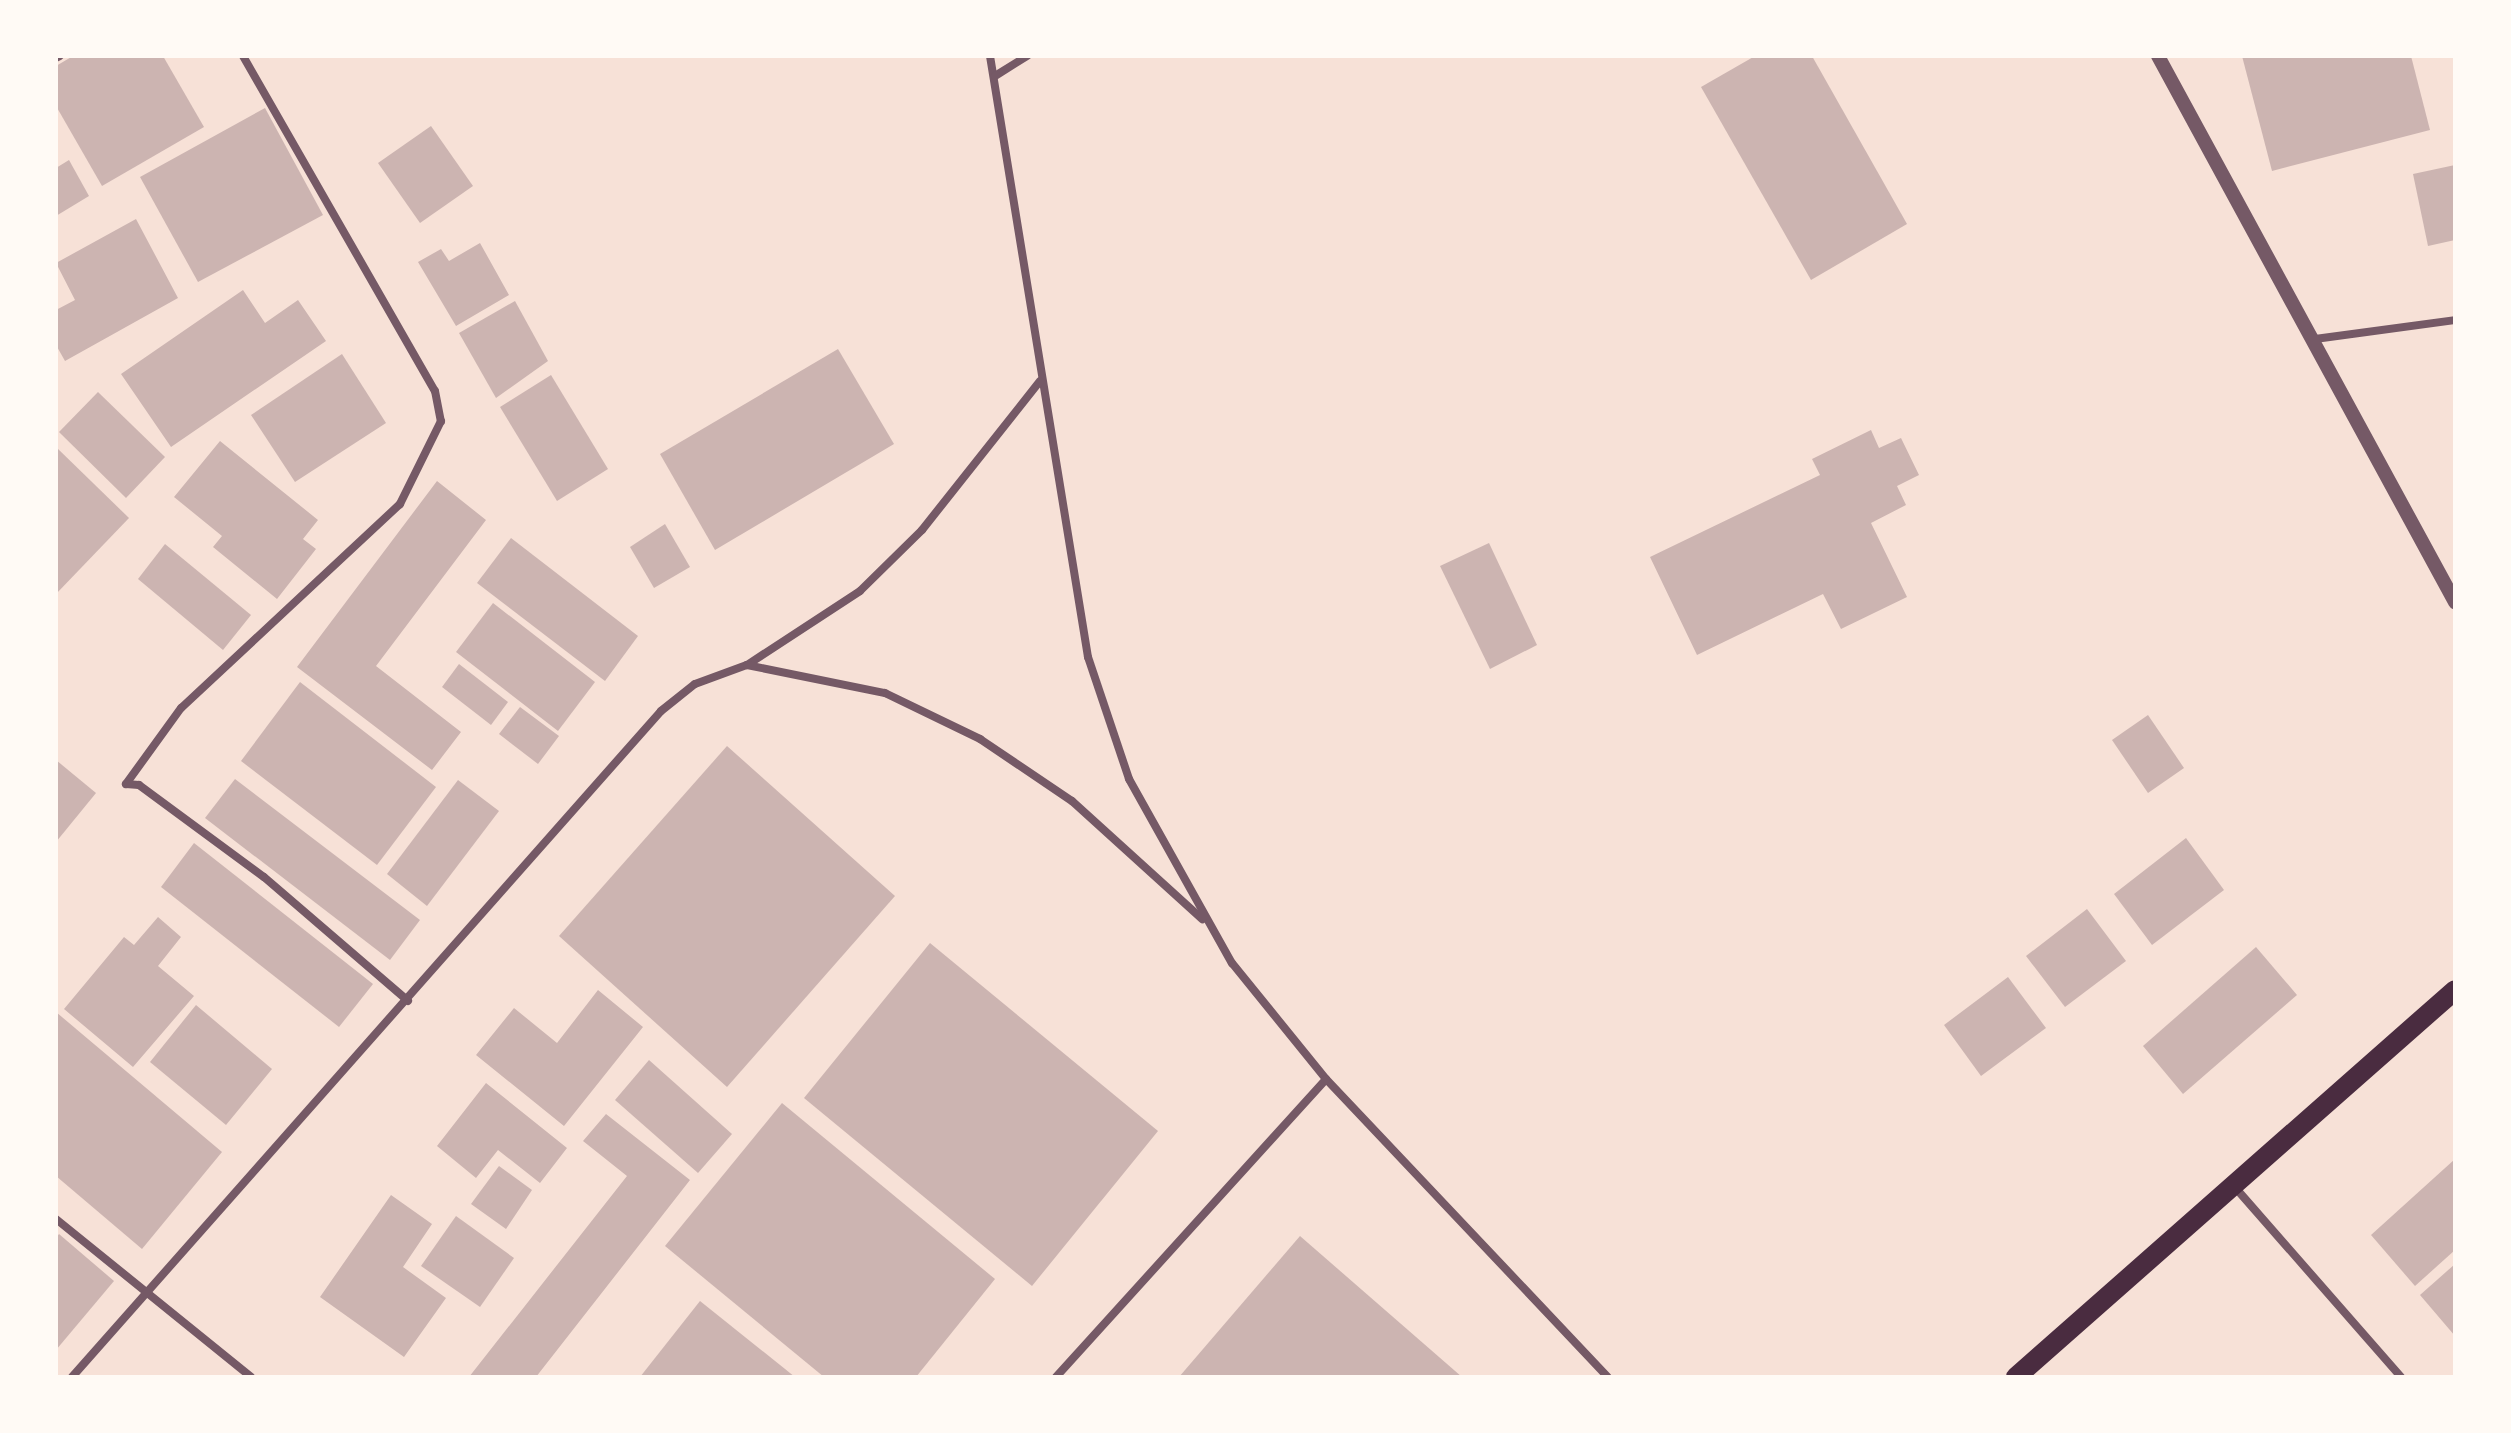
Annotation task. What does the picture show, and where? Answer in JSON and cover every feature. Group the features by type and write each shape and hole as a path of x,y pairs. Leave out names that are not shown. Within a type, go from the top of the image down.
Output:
{"main road":[{"path":"2016,1377 2455,990"}],"street":[{"path":"243,56 435,391 441,421 400,504 181,708 126,784 139,785 264,877 408,1001"},
{"path":"990,56 1040,381 1088,657 1129,779 1202,919"},
{"path":"995,76 1027,56"},
{"path":"2158,56 2315,339 2455,602"},
{"path":"2315,339 2455,320"},
{"path":"72,1377 147,1297 661,711 695,684 747,665 860,591 922,530 1040,381"},
{"path":"747,665 885,693 980,739 1072,801 1202,919 1326,1079 1608,1377"},
{"path":"1056,1377 1326,1079"},
{"path":"2233,1184 2401,1377"},
{"path":"56,1219 147,1297 251,1377"}],"building":[{"path":"73,56 163,56 204,127 102,186 56,106 56,66"},
{"path":"1755,56 1812,56 1907,224 1811,280 1701,87"},
{"path":"2242,56 2411,56 2430,130 2272,171"},
{"path":"265,108 323,215 198,282 140,177"},
{"path":"431,126 473,186 420,223 378,163"},
{"path":"69,160 89,196 56,216 56,168"},
{"path":"2455,165 2455,240 2428,246 2413,174"},
{"path":"136,219 178,298 65,361 56,345 56,310 75,300 56,263"},
{"path":"480,243 509,295 456,326 418,262 441,249 449,261"},
{"path":"243,290 265,323 298,300 326,341 171,447 121,374"},
{"path":"515,301 548,361 496,398 459,333"},
{"path":"838,349 894,444 715,550 660,454"},
{"path":"342,354 386,423 295,482 251,415"},
{"path":"551,375 608,469 557,501 500,407"},
{"path":"98,392 165,457 126,498 59,432"},
{"path":"1871,430 1879,448 1901,438 1919,475 1897,486 1906,505 1871,523 1907,597 1841,629 1823,594 1697,655 1650,557 1820,475 1812,459"},
{"path":"220,441 318,520 303,539 316,549 277,599 213,547 222,536 174,497"},
{"path":"56,447 129,518 56,594"},
{"path":"437,481 486,520 376,666 461,732 432,770 297,667"},
{"path":"665,524 690,567 654,588 630,547"},
{"path":"511,538 638,636 605,681 477,583"},
{"path":"1489,543 1537,645 1490,669 1440,566"},
{"path":"165,544 251,615 223,650 138,579"},
{"path":"493,603 595,682 558,731 456,652"},
{"path":"459,664 508,702 491,725 442,687"},
{"path":"300,682 436,787 377,865 241,761"},
{"path":"520,707 559,736 538,764 499,734"},
{"path":"2148,715 2184,768 2148,793 2112,740"},
{"path":"727,746 895,896 727,1087 559,936"},
{"path":"56,760 96,793 56,842"},
{"path":"235,779 420,920 390,960 205,818"},
{"path":"458,780 499,811 427,906 387,874"},
{"path":"2186,838 2224,890 2152,945 2114,894"},
{"path":"194,843 373,984 339,1027 161,887"},
{"path":"2087,909 2126,961 2065,1007 2026,956"},
{"path":"158,917 181,937 158,966 194,996 133,1067 64,1009 124,937 134,945"},
{"path":"930,943 1158,1131 1032,1286 804,1098"},
{"path":"2256,947 2297,995 2183,1094 2143,1046"},
{"path":"2008,977 2046,1028 1981,1076 1944,1025"},
{"path":"598,990 643,1027 564,1126 476,1055 514,1008 557,1043"},
{"path":"196,1005 272,1069 226,1125 150,1062"},
{"path":"56,1012 222,1152 142,1249 56,1176"},
{"path":"649,1060 732,1134 698,1173 615,1100"},
{"path":"486,1083 567,1148 540,1183 498,1150 476,1178 437,1146"},
{"path":"782,1103 995,1279 916,1377 824,1377 665,1246"},
{"path":"606,1114 690,1180 536,1377 469,1377 627,1176 583,1141"},
{"path":"2455,1159 2455,1250 2415,1286 2371,1235"},
{"path":"499,1166 532,1190 506,1229 471,1204"},
{"path":"391,1195 432,1224 403,1267 446,1298 404,1357 320,1297"},
{"path":"456,1216 514,1258 480,1307 421,1266"},
{"path":"59,1234 114,1281 56,1350 56,1238"},
{"path":"1300,1236 1462,1377 1179,1377"},
{"path":"2455,1264 2455,1336 2420,1295"},
{"path":"700,1301 795,1377 640,1377"}]}
